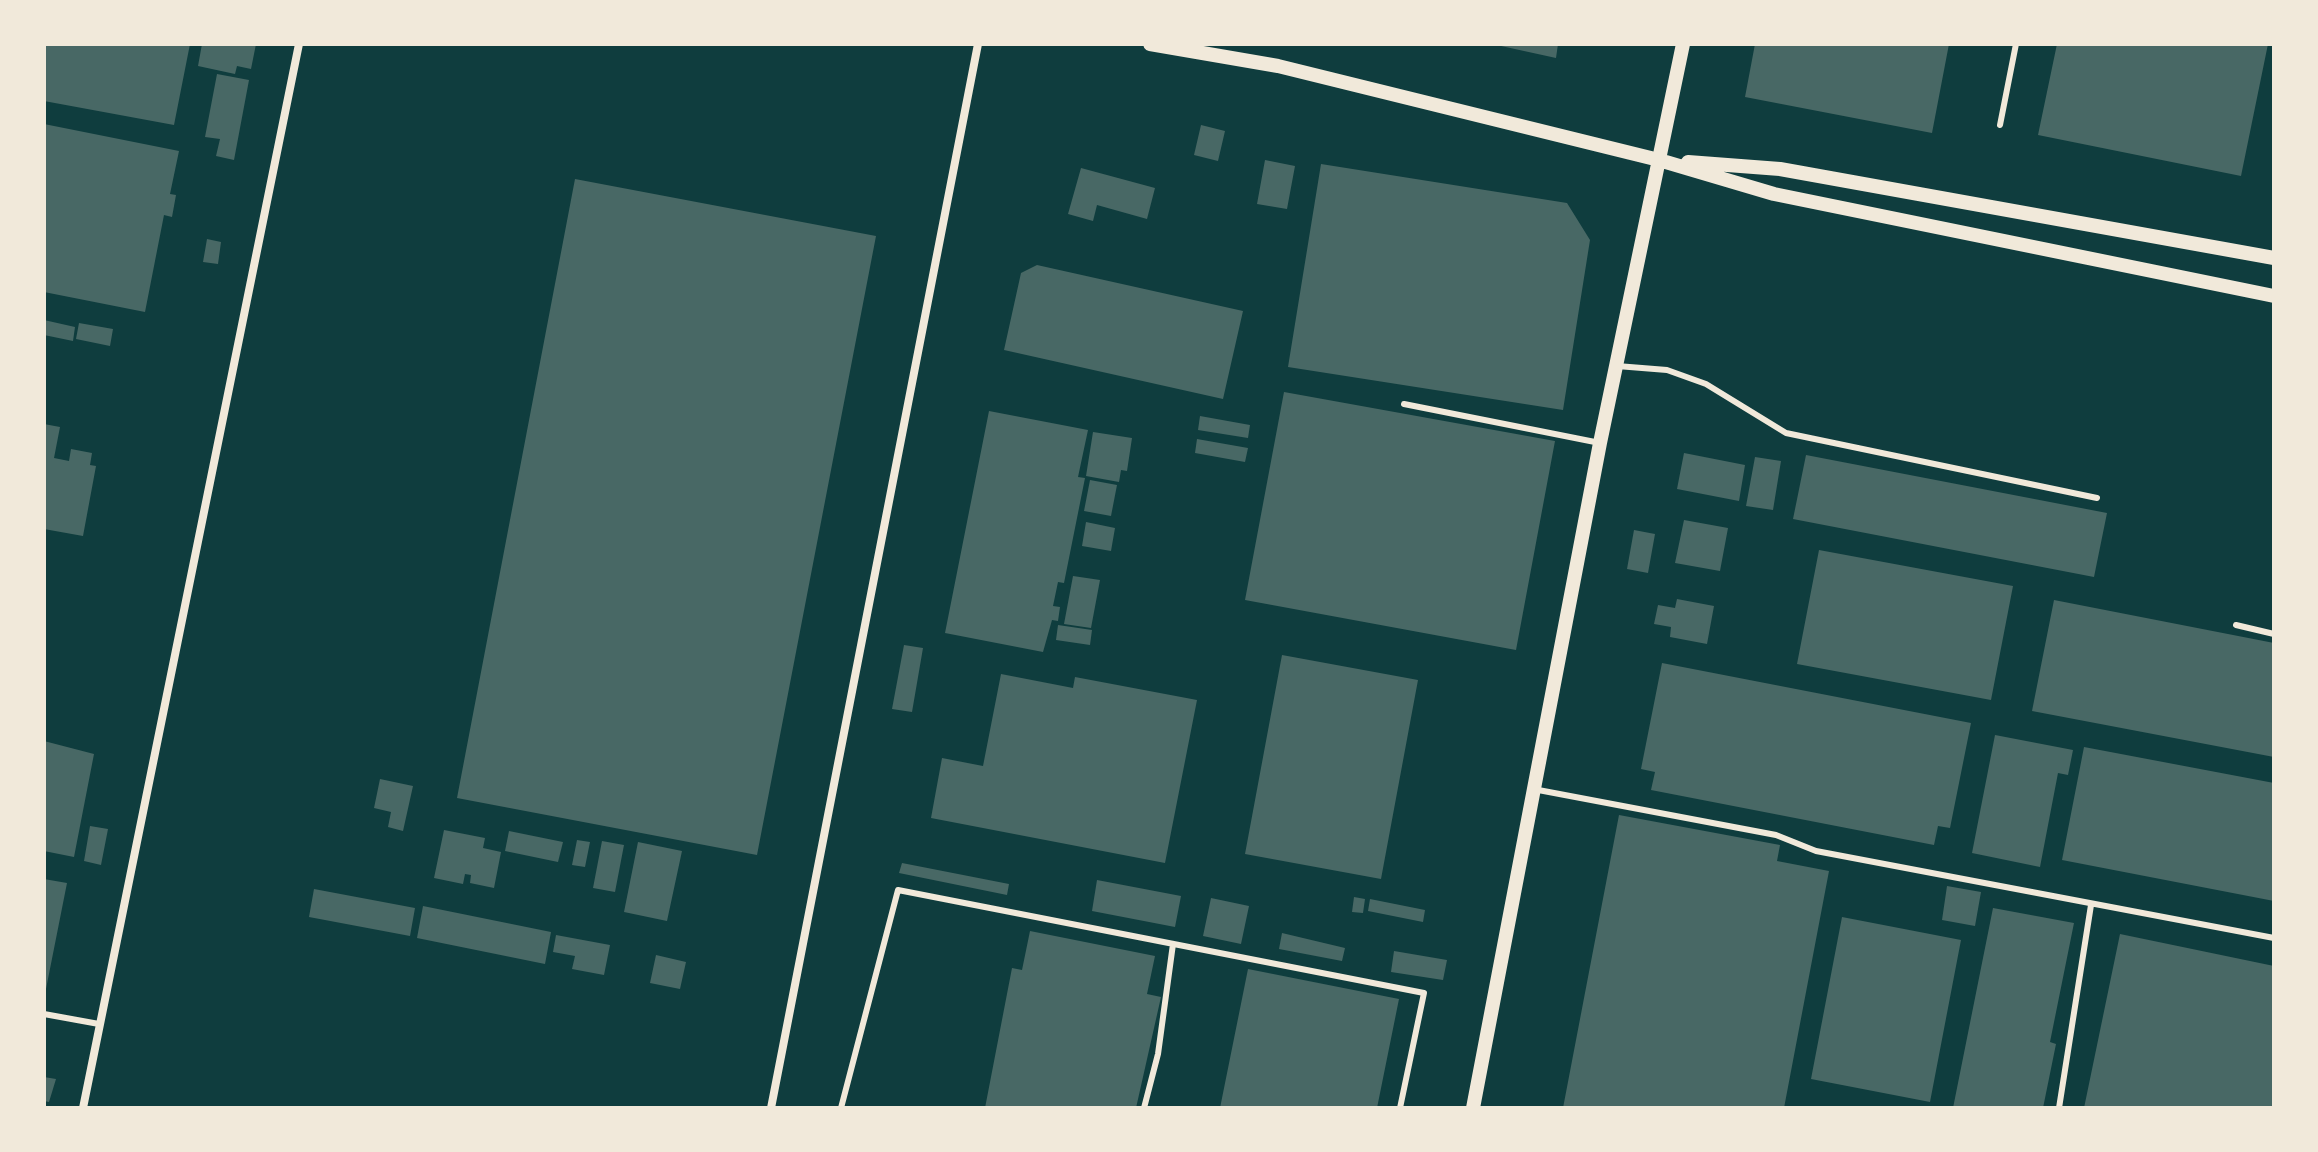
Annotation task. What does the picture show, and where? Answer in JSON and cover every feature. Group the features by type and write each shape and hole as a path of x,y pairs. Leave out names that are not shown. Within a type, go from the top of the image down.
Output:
{"street":[{"path":"83,1108 299,44"},
{"path":"771,1108 978,44"},
{"path":"1150,44 1278,66 1659,160 1774,194 2274,296"},
{"path":"1473,1108 1600,443 1683,44"},
{"path":"1659,160 1780,169 2274,258"}],"lane":[{"path":"2000,125 2016,44"},
{"path":"1617,366 1667,370 1706,384 1786,433 2097,498"},
{"path":"1404,404 1600,443"},
{"path":"2236,625 2274,634"},
{"path":"1533,789 1776,835 1816,851 2274,938"},
{"path":"841,1108 898,890 1424,993 1400,1108"},
{"path":"2059,1108 2091,905"},
{"path":"1144,1108 1158,1054 1173,944"},
{"path":"44,1014 99,1024"}],"building":[{"path":"44,44 190,44 174,125 44,101"},
{"path":"202,44 256,44 251,69 237,66 235,74 198,66"},
{"path":"1492,44 1558,44 1556,58"},
{"path":"1755,44 1949,44 1932,133 1745,97"},
{"path":"2057,44 2268,44 2241,176 2038,135"},
{"path":"217,74 249,80 234,160 216,156 220,139 205,137"},
{"path":"44,124 179,151 170,194 176,195 172,217 164,215 145,312 44,292"},
{"path":"1201,125 1225,131 1218,161 1194,155"},
{"path":"1265,160 1295,166 1287,209 1257,204"},
{"path":"1321,164 1567,203 1590,240 1563,410 1288,367"},
{"path":"1081,168 1155,188 1147,219 1097,205 1093,221 1068,214"},
{"path":"575,179 876,236 757,855 457,798"},
{"path":"207,239 221,242 218,264 203,262"},
{"path":"1037,265 1243,311 1223,399 1004,350 1021,273"},
{"path":"44,320 75,327 73,341 44,335"},
{"path":"79,323 113,329 110,346 76,339"},
{"path":"1284,392 1555,441 1516,650 1245,600"},
{"path":"989,411 1088,430 1078,477 1085,478 1064,583 1058,582 1053,606 1060,607 1058,621 1052,620 1043,652 945,633"},
{"path":"1200,416 1250,425 1248,438 1198,430"},
{"path":"44,424 60,427 54,458 69,461 71,449 92,453 90,465 96,466 83,536 44,529"},
{"path":"1093,432 1132,438 1127,471 1121,470 1119,482 1086,476"},
{"path":"1197,439 1248,448 1245,462 1195,453"},
{"path":"1684,453 1745,465 1739,501 1677,489"},
{"path":"1806,455 2107,513 2094,577 1793,519"},
{"path":"1755,457 1781,461 1773,510 1746,506"},
{"path":"1090,480 1117,485 1111,516 1084,511"},
{"path":"1684,520 1728,528 1720,571 1675,563"},
{"path":"1086,522 1115,528 1111,551 1082,546"},
{"path":"1634,530 1655,534 1648,573 1627,569"},
{"path":"1819,550 2013,586 1991,700 1797,664"},
{"path":"1073,576 1100,580 1091,628 1064,624"},
{"path":"1677,599 1714,606 1707,644 1670,637 1671,627 1654,624 1658,605 1675,608"},
{"path":"2054,600 2274,643 2274,757 2032,711"},
{"path":"1058,625 1092,630 1090,645 1056,640"},
{"path":"904,645 923,648 912,712 892,709"},
{"path":"1282,655 1418,680 1381,879 1245,854"},
{"path":"1662,663 1971,723 1950,828 1938,826 1934,845 1651,790 1655,772 1641,769"},
{"path":"1001,674 1073,688 1075,677 1197,700 1165,863 931,818 942,758 983,766"},
{"path":"1995,735 2073,750 2068,775 2058,773 2040,867 1972,853"},
{"path":"44,741 94,754 74,857 44,851"},
{"path":"2084,747 2274,783 2274,901 2062,860"},
{"path":"380,779 413,786 403,831 388,827 391,812 374,808"},
{"path":"1619,815 1780,845 1777,861 1829,871 1784,1108 1563,1108"},
{"path":"90,826 108,829 101,865 84,861"},
{"path":"444,830 485,838 483,848 501,852 494,888 470,883 471,875 465,874 463,884 434,878"},
{"path":"509,831 563,842 558,862 505,851"},
{"path":"577,840 590,842 585,867 572,865"},
{"path":"602,841 624,845 615,892 593,888"},
{"path":"638,842 682,851 667,921 624,912"},
{"path":"902,863 1009,884 1007,895 899,873"},
{"path":"44,879 67,883 45,994 44,994"},
{"path":"1097,880 1181,896 1175,927 1092,911"},
{"path":"1947,886 1981,892 1975,926 1942,920"},
{"path":"314,889 415,908 410,936 309,917"},
{"path":"1354,897 1365,899 1363,913 1352,912"},
{"path":"1211,898 1249,906 1241,944 1203,936"},
{"path":"1370,899 1425,910 1423,922 1368,911"},
{"path":"423,906 551,932 545,964 417,938"},
{"path":"1993,908 2074,923 2050,1042 2056,1044 2043,1108 1953,1108"},
{"path":"1842,917 1961,940 1930,1102 1811,1079"},
{"path":"1030,931 1155,956 1147,994 1161,997 1136,1108 985,1108 1012,968 1022,970"},
{"path":"1282,933 1345,948 1342,961 1279,949"},
{"path":"2120,934 2274,966 2274,1108 2084,1108"},
{"path":"556,935 610,945 604,975 572,969 575,956 553,952"},
{"path":"1394,951 1447,960 1443,980 1391,972"},
{"path":"656,955 686,962 680,989 650,983"},
{"path":"1248,969 1399,999 1377,1108 1220,1108"},
{"path":"44,1077 56,1079 49,1102 44,1101"}]}
